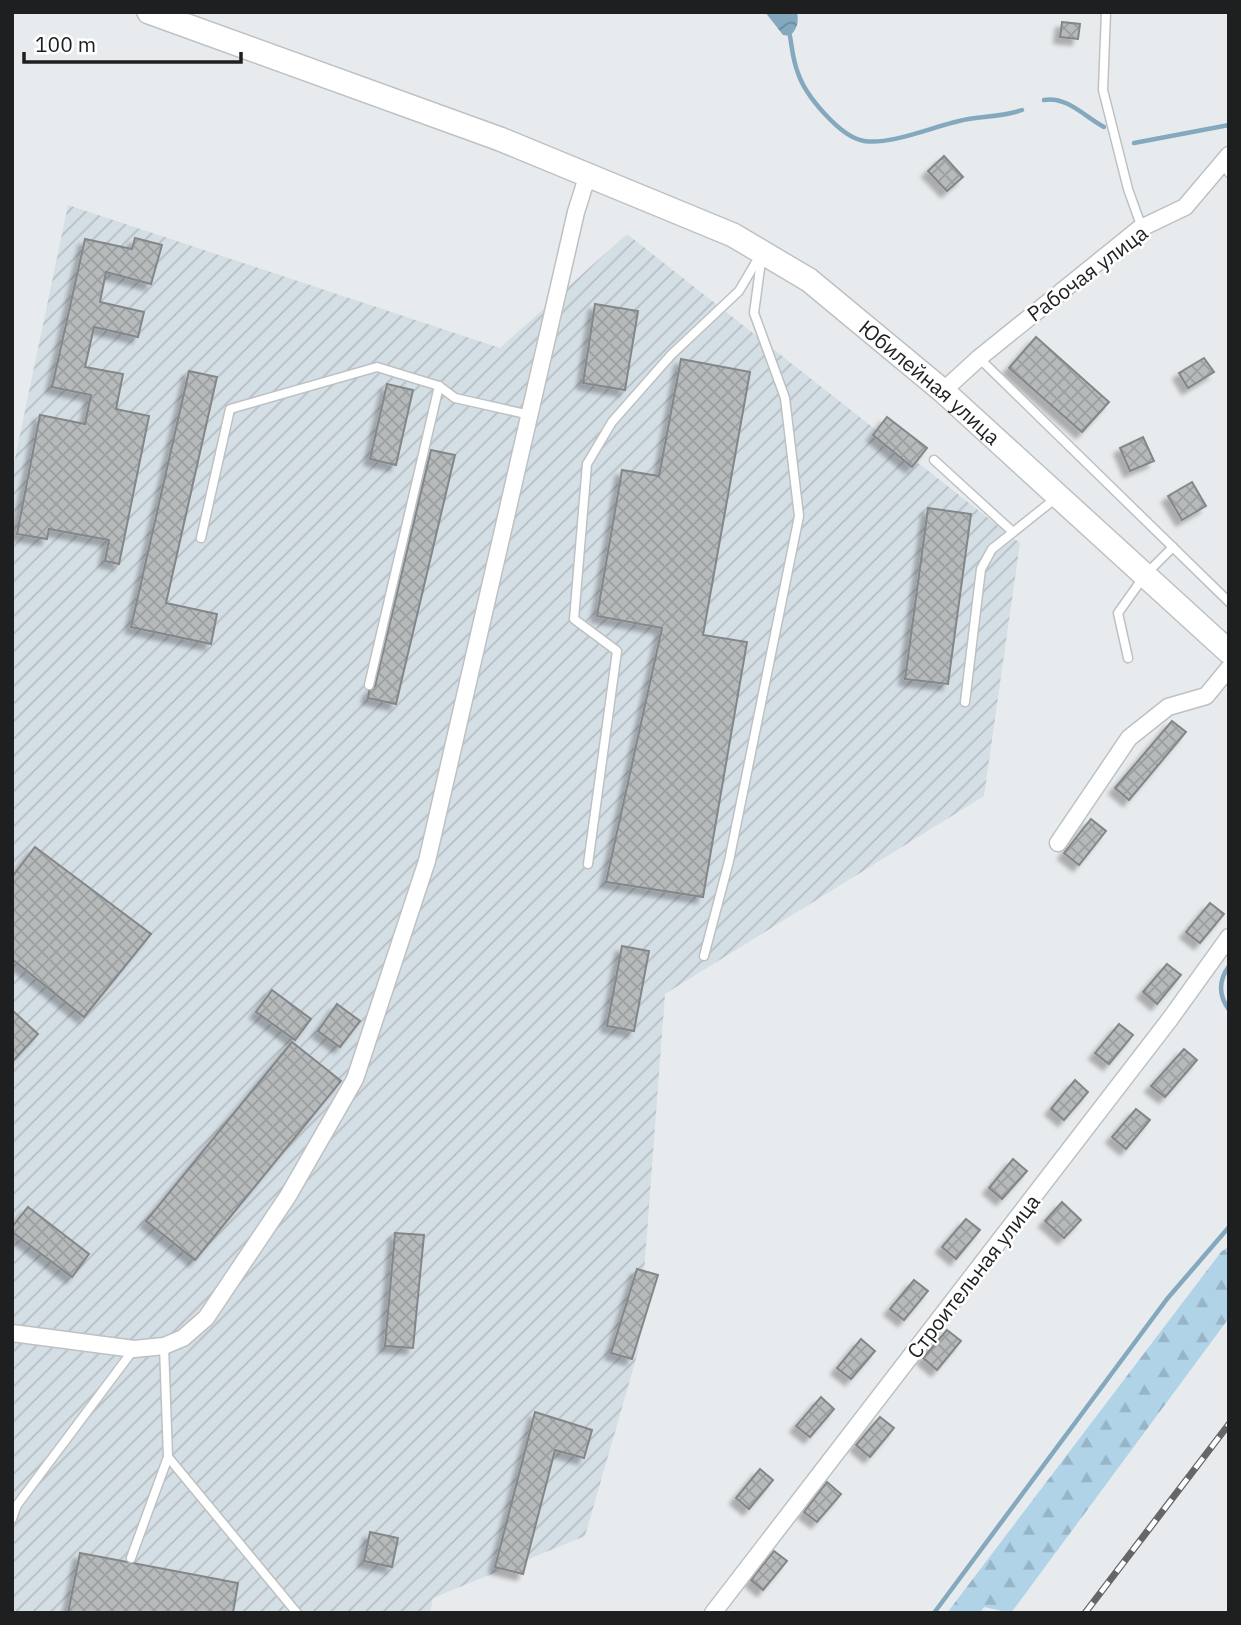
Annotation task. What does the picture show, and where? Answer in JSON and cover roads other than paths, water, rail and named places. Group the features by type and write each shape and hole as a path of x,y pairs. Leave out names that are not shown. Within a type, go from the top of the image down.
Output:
{"main road":[{"name":"Юбилейная улица","path":"149,12 500,139 733,235 762,251 809,280 943,391 1229,652"}],"street":[{"name":"Рабочая улица","path":"943,391 979,358 1142,228 1185,207 1226,163"},
{"path":"12,1333 134,1349 164,1346 183,1338 206,1318 288,1196 355,1079 427,861 576,212 588,174"},
{"path":"1058,843 1129,738 1168,707 1206,696 1229,668"},
{"name":"Строительная улица","path":"713,1613 1170,1019 1229,937"}],"lane":[{"path":"1106,12 1103,90 1128,189 1142,228"},
{"path":"588,864 617,651 574,619 587,464 611,422 671,355 739,291 762,251"},
{"path":"704,956 732,848 800,516 785,398 754,313 762,251"},
{"path":"979,358 1228,602"},
{"path":"201,538 230,409 377,367 439,386 455,398 530,415"},
{"path":"369,685 439,386"},
{"path":"934,460 1013,532"},
{"path":"965,702 981,569 992,549 1059,496"},
{"path":"1128,658 1118,613 1145,575 1173,547"},
{"path":"131,1558 168,1457 164,1346"},
{"path":"12,1519 18,1505 134,1349"},
{"path":"168,1457 297,1613"}],"water":[{"path":"765,12 797,12 798,22 794,31 790,36 783,35"}],"waterway":[{"path":"790,36 796,68 808,92 834,124 864,141 899,138 959,121 1022,110"},
{"path":"1044,100 1068,104 1104,127"},
{"path":"1134,143 1229,125"},
{"path":"1229,966 1221,988 1229,1010"},
{"path":"934,1613 1167,1299 1229,1227"}],"railway":[{"path":"1085,1613 1229,1424"}]}
